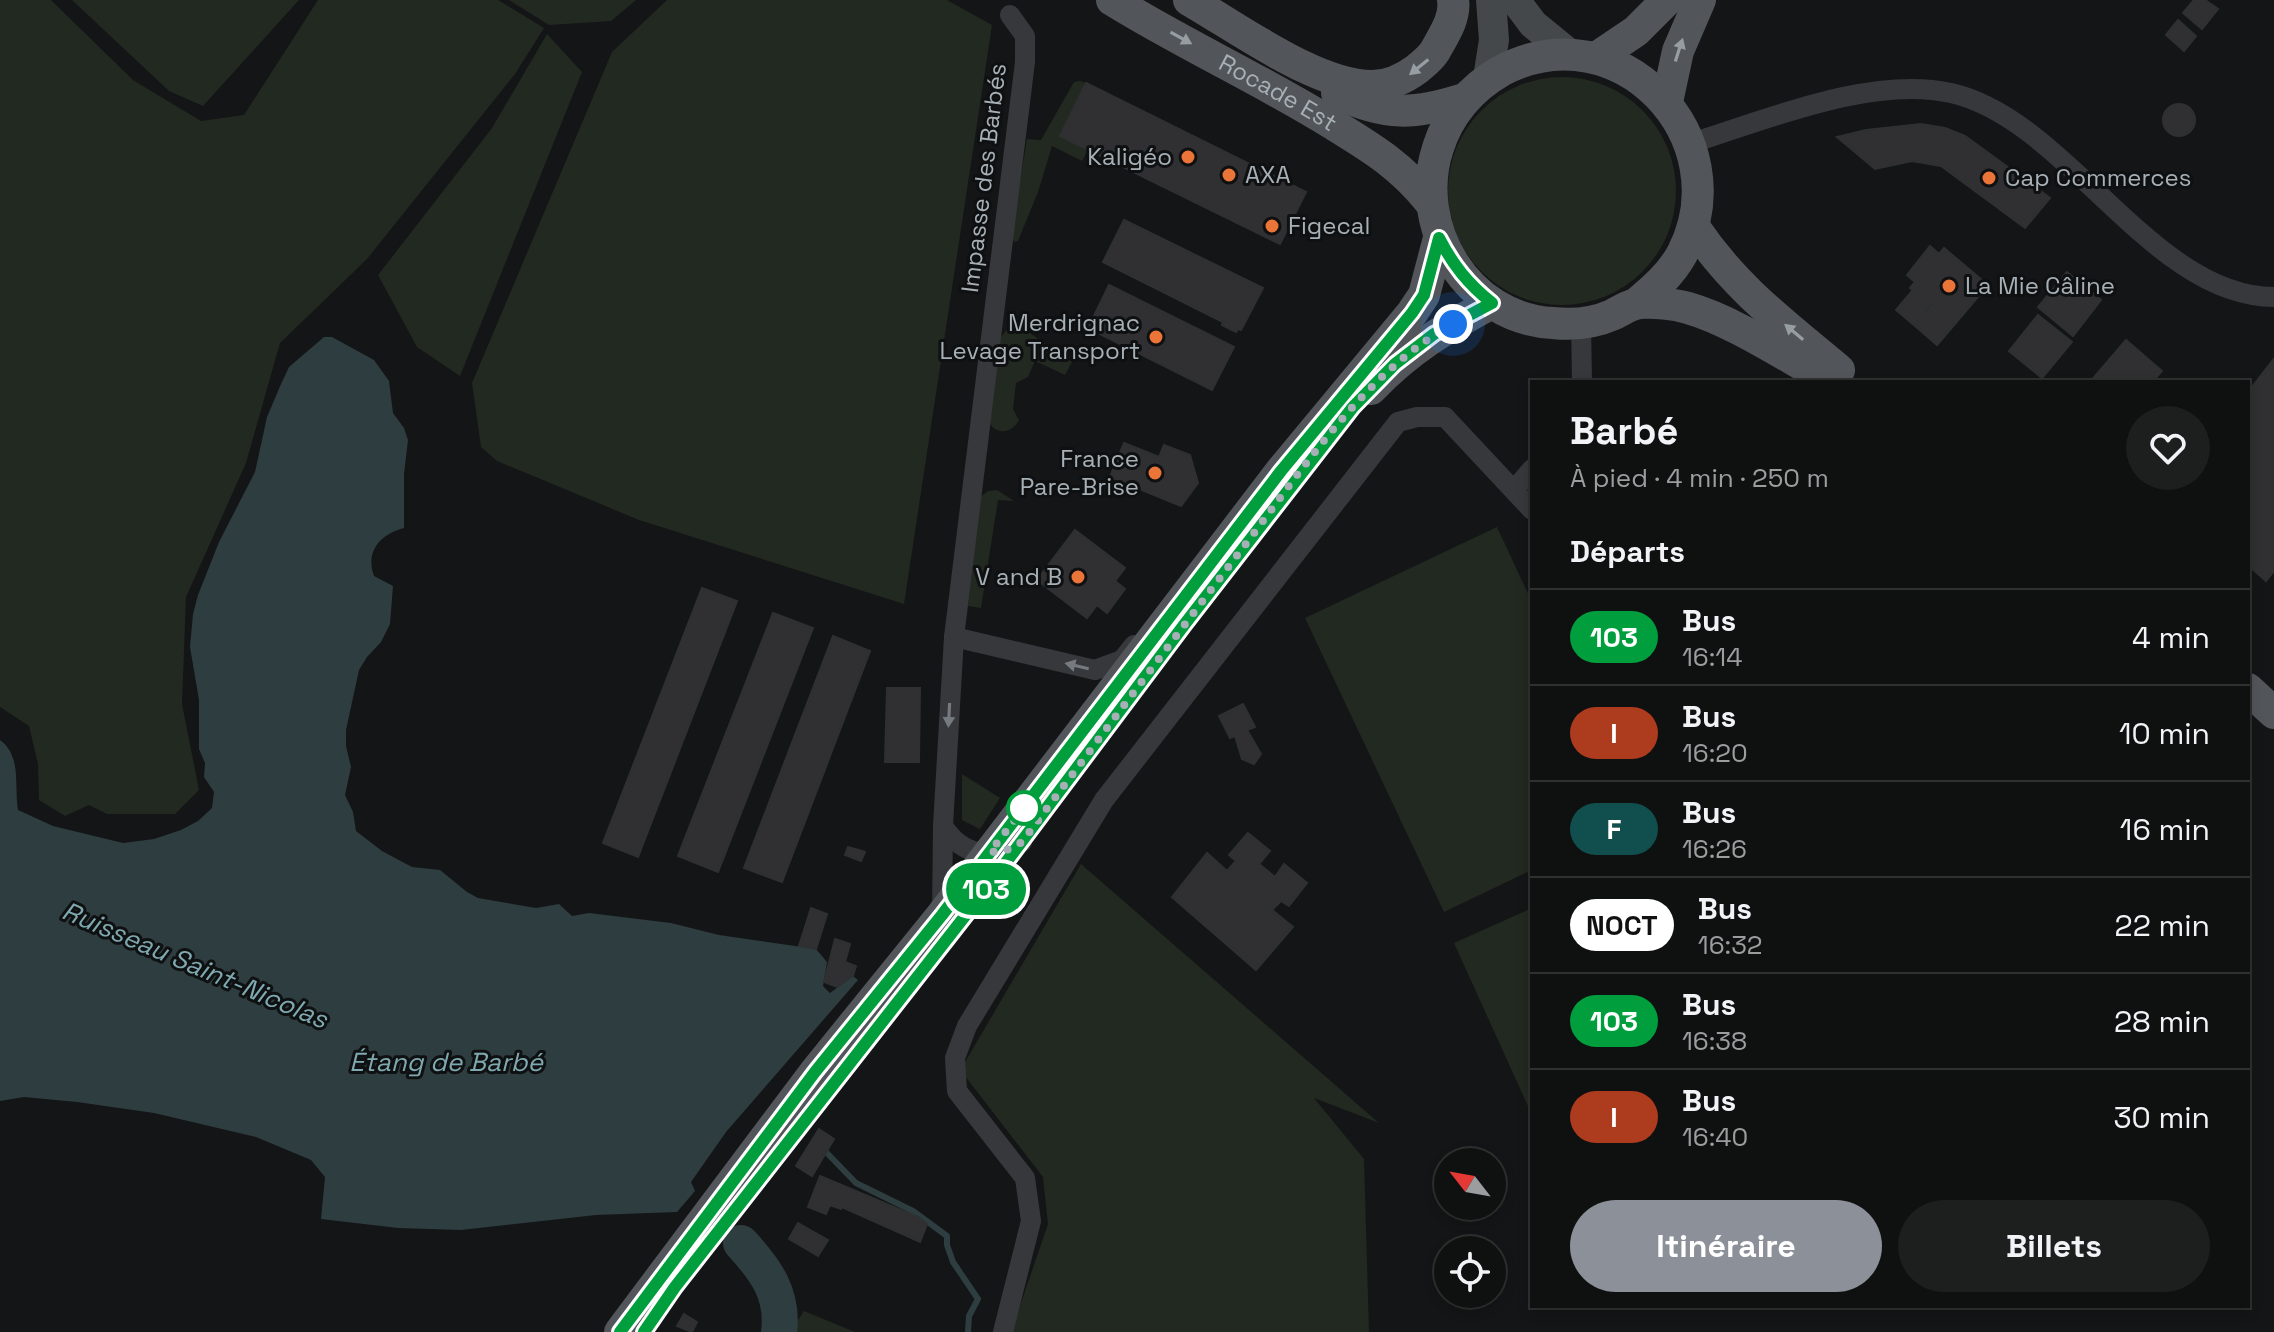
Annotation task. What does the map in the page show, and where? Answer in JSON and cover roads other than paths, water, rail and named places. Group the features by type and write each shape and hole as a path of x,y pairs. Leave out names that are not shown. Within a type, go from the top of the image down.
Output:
{"main road":[{"name":"Rocade Est","path":"1112,0 1303,105 1384,155 1411,178 1430,202"},
{"name":"Rocade Est","path":"1171,0 1314,83 1364,106 1393,111 1428,110 1476,89"},
{"path":"1189,0 1305,67 1343,82 1374,86 1406,78 1431,57 1448,28 1453,0"},
{"path":"1491,0 1494,40 1476,89 1444,130 1432,165 1430,202 1439,238 1451,263 1469,285 1492,303 1520,316 1550,324 1581,323 1610,316 1637,303 1662,282 1675,265 1694,227 1699,185 1691,143 1681,121 1667,102 1635,74 1583,56 1533,24 1515,0"},
{"path":"1476,89 1514,65 1542,57 1583,56 1636,31 1667,0"},
{"path":"1667,102 1678,51 1700,0"},
{"path":"1694,227 1717,261 1750,295 1851,380"},
{"path":"620,1332 815,1072 942,915 1333,406 1412,313 1424,295 1439,238"},
{"path":"644,1332 675,1287 1022,842 1221,576 1353,407 1395,364 1434,334 1492,303"},
{"path":"1637,303 1687,307 1730,325 1829,380"},
{"path":"2250,691 2274,713"}],"street":[{"name":"Impasse des Barbés","path":"942,915 943,826 954,637 1025,62 1025,36 1010,15"},
{"path":"1691,143 1861,93 1903,89 1950,92 1986,105 2020,125 2129,221 2197,274 2236,290 2260,297 2274,297"},
{"path":"1581,323 1582,380"},
{"path":"1003,1332 1031,1221 1025,1178 957,1091 955,1058 967,1026 1087,826 1398,422 1417,417 1445,417 1530,508"},
{"path":"1514,490 1530,471"},
{"path":"954,637 1095,670 1103,669 1122,660 1252,510"},
{"path":"943,826 963,848 1005,851 1022,842"}],"water":[{"name":"Étang de Barbé","path":"324,337 332,337 374,360 389,381 393,413 408,440 404,474 404,528 382,539 372,559 374,576 393,586 390,624 381,642 359,670 346,730 351,767 345,795 353,812 356,831 382,851 412,867 440,870 478,898 536,908 559,904 572,916 589,913 671,923 719,935 816,949 827,962 823,986 830,993 853,976 858,980 726,1132 691,1182 695,1191 677,1212 596,1215 461,1230 398,1228 321,1219 325,1177 311,1160 256,1137 154,1113 77,1102 24,1097 0,1101 0,740 12,754 18,810 53,826 123,843 154,839 181,830 198,821 212,808 214,792 204,777 205,763 199,749 199,700 190,647 193,614 219,542 255,472 267,417 289,367"}],"waterway":[{"path":"826,1152 856,1183 913,1211 947,1236 953,1262 978,1299 969,1316 968,1332"},
{"name":"Ruisseau Saint-Nicolas","path":"741,1243 758,1263 776,1294 779,1332"}],"place":[{"name":"Kaligéo","path":"1188,157"},
{"name":"AXA","path":"1229,175"},
{"name":"Cap Commerces","path":"1989,178"},
{"name":"Figecal","path":"1272,226"},
{"name":"La Mie Câline","path":"1949,286"},
{"name":"Merdrignac Levage Transport","path":"1156,337"},
{"name":"France Pare-Brise","path":"1155,473"},
{"name":"V and B","path":"1078,577"}]}
